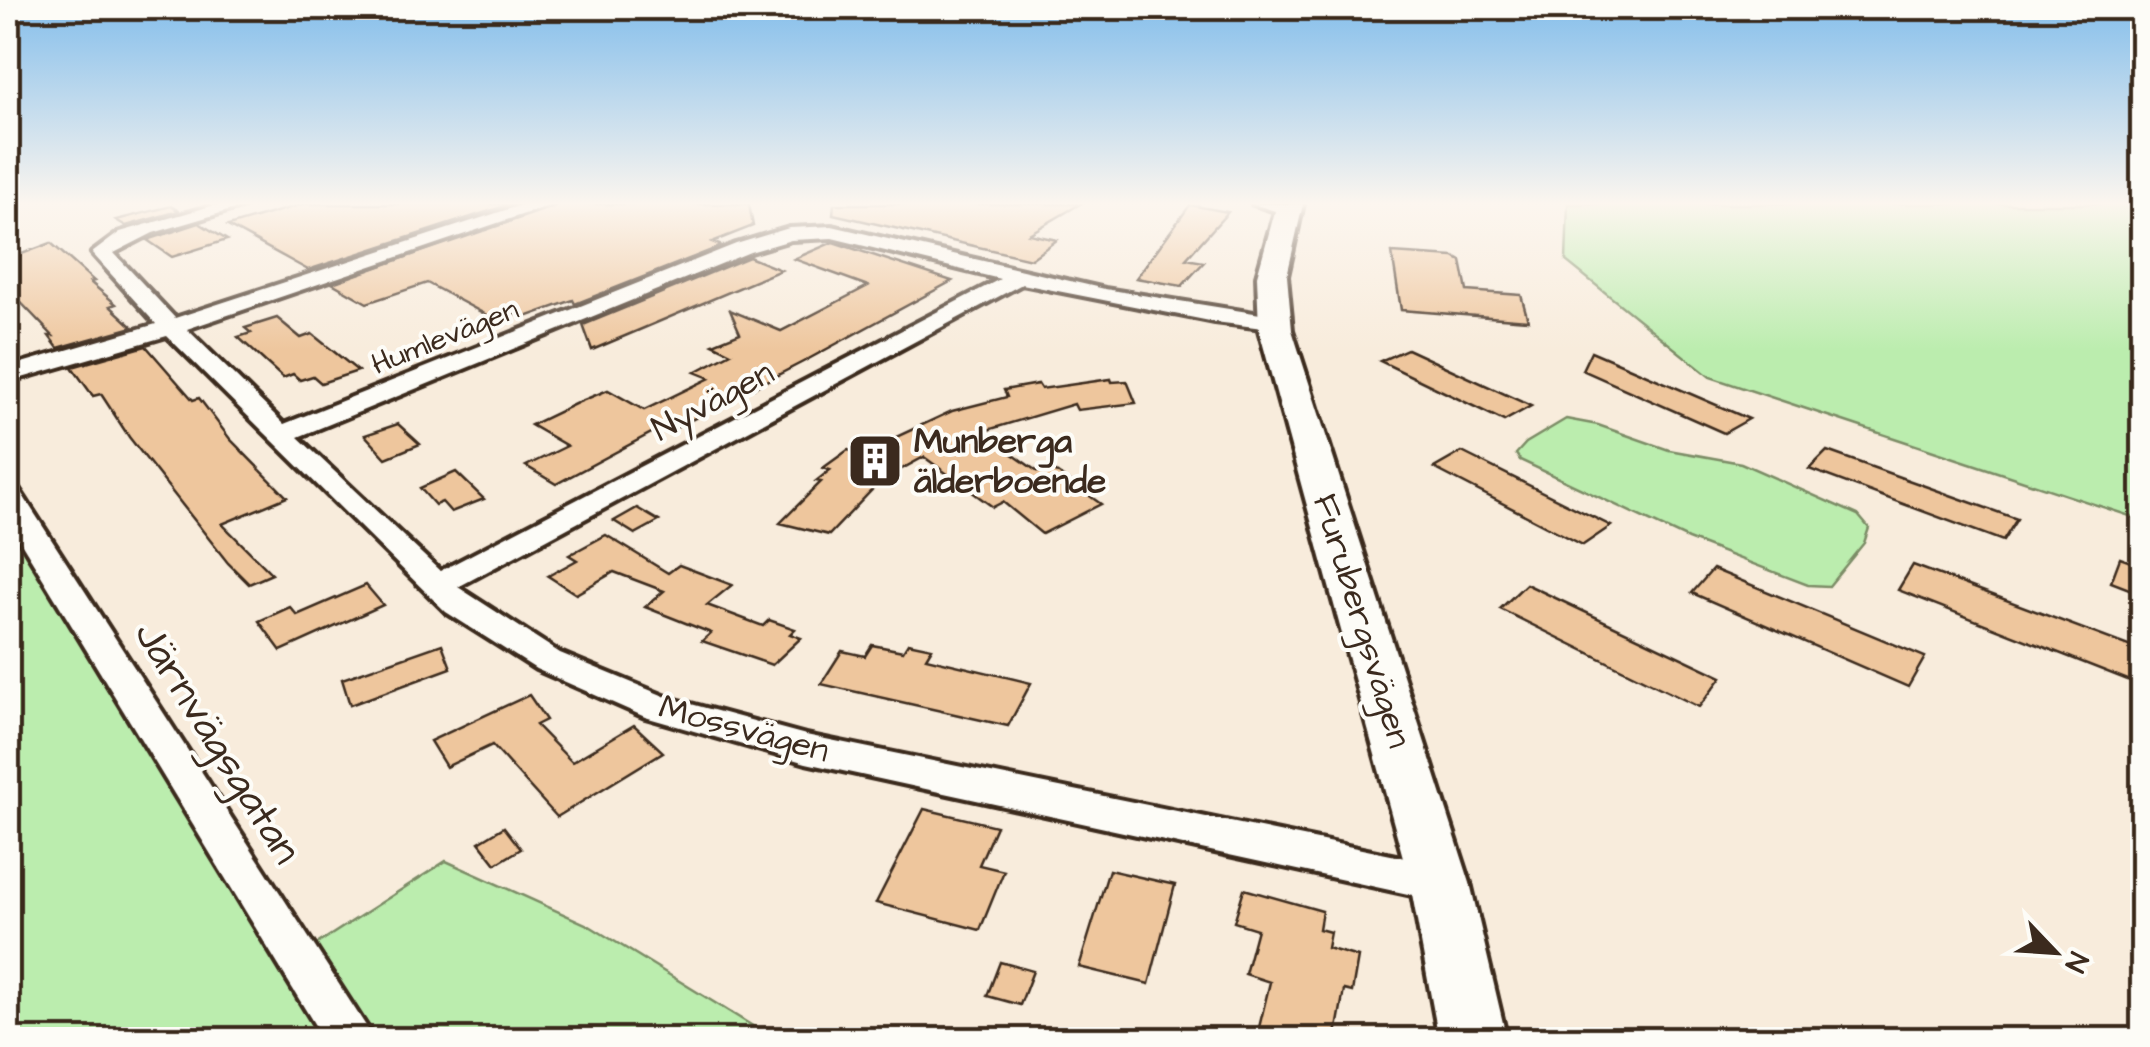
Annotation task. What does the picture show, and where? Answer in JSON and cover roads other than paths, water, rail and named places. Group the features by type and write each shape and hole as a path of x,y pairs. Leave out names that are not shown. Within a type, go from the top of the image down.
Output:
{"street":[{"name":"Mossvägen","path":"102,253 171,327 437,586 458,605 548,661 658,708 806,749 1440,883"},
{"path":"8,375 171,327 396,253"},
{"name":"Humlevägen","path":"280,435 731,253"},
{"name":"Humlevägen","path":"919,253 1187,312 1271,322"},
{"name":"Furubergsvägen","path":"1276,253 1271,322 1282,347 1440,883 1473,1040"},
{"name":"Nyvägen","path":"437,586 1020,277"},
{"name":"Järnvägsgatan","path":"8,494 41,555 351,1040"}],"place":[{"name":"Munberga älderboende","path":"875,461"}]}
